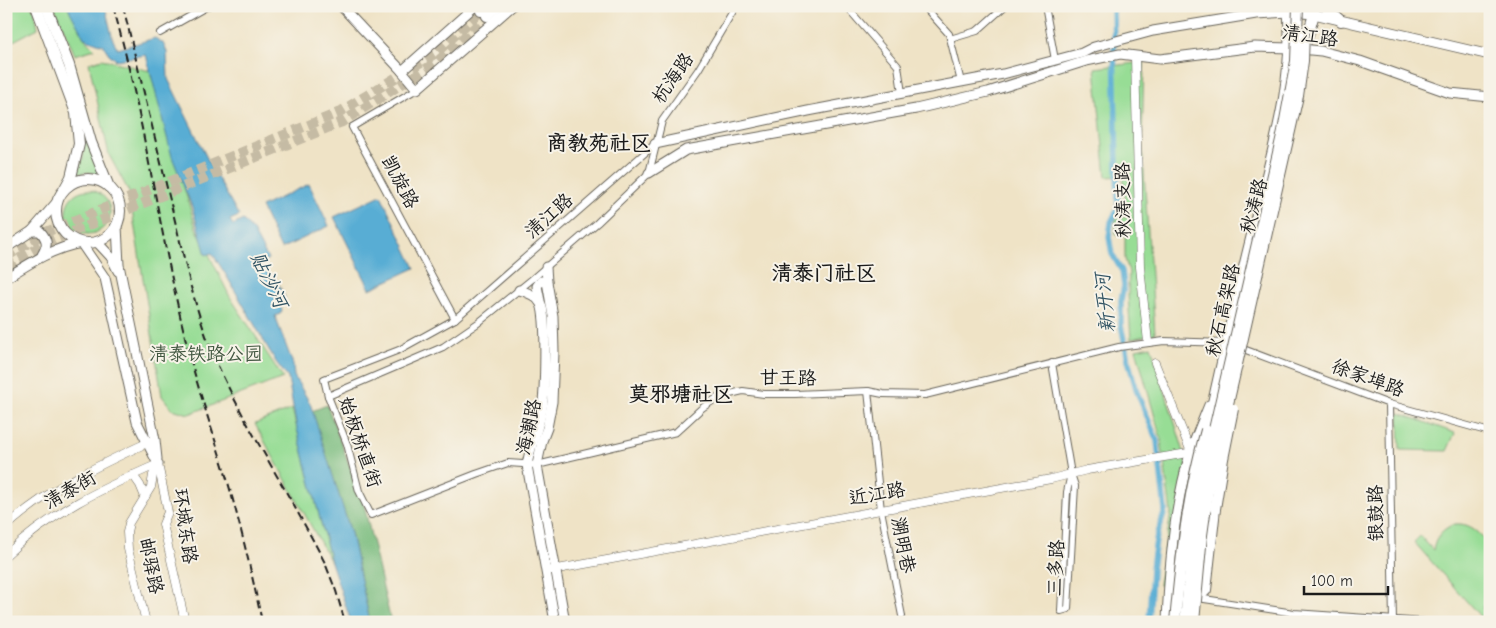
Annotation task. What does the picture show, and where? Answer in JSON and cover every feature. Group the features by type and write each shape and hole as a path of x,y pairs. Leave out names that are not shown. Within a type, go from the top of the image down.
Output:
{"main road":[{"path":"6,278 42,255 70,245 97,242 112,233 117,226 120,216 118,200 109,187 36,6"},
{"path":"46,6 69,65 80,112 79,144 72,178 60,198 56,213 58,223 64,232 72,239 81,243"},
{"path":"341,6 402,71 416,89 512,6"},
{"path":"402,71 483,10 498,6"},
{"name":"秋石高架路","path":"1195,622 1201,545 1208,492 1298,96 1303,61 1304,6"},
{"path":"1324,6 1341,21"},
{"name":"清江路","path":"649,173 686,150 916,109 980,94 1084,57 1094,47 1120,40 1154,31 1292,8 1314,10 1341,21 1490,55"},
{"name":"秋石高架路","path":"1185,622 1193,533 1200,490 1289,102 1296,61 1292,8"},
{"name":"秋涛路","path":"1180,622 1196,453 1216,387 1278,125 1290,48 1292,8"},
{"name":"秋涛路","path":"1195,622 1198,598 1198,554 1213,456 1266,221 1292,138 1302,82 1304,50 1314,10"},
{"name":"清江路","path":"655,144 808,111 1003,74 1055,60 1120,54 1160,58 1255,47 1290,48 1321,52 1360,61 1450,93 1490,97"},
{"path":"1198,598 1206,590 1223,459 1278,200 1281,175"},
{"path":"6,248 32,231 70,185 79,181 95,180 109,187"},
{"path":"1175,622 1184,532 1192,480 1218,390 1249,253 1262,219"},
{"path":"117,226 119,265 123,283"},
{"path":"32,231 40,231 46,238 47,248 42,255"},
{"path":"97,242 111,257 123,283"},
{"name":"环城东路","path":"81,243 105,278 137,422 151,441"},
{"name":"海潮路","path":"546,267 553,316 552,402 547,428 532,465 546,571 555,622"},
{"name":"海潮路","path":"547,282 541,281 537,286 544,324 542,410 529,449 556,569 565,622"},
{"name":"环城东路","path":"123,283 151,441 158,464"},
{"path":"519,290 533,296 541,304"},
{"path":"1168,622 1168,592 1179,506 1196,453"}],"street":[{"path":"160,33 208,6"},
{"name":"杭海路","path":"649,173 662,121 698,70 736,6"},
{"path":"924,6 949,34 961,82"},
{"path":"950,39 977,31 1004,6"},
{"path":"1045,6 1055,60"},
{"path":"847,7 898,66 902,93"},
{"name":"秋涛支路","path":"1136,56 1140,267 1148,342"},
{"name":"凯旋路","path":"416,89 352,127 454,319"},
{"name":"清江路","path":"324,379 399,350 454,319 655,144"},
{"name":"清江路","path":"328,396 443,347 478,323 597,223 649,173"},
{"name":"甘王路","path":"370,514 508,463 532,465 676,432 702,408 717,398 737,392 795,394 868,391 883,394 925,395 1119,347 1164,341 1226,343"},
{"name":"徐家埠路","path":"1237,346 1389,404 1490,432"},
{"name":"三多路","path":"1052,363 1071,474 1075,486 1068,609 1061,611 1067,492 1071,474"},
{"path":"1155,363 1196,453"},
{"name":"始板桥直街","path":"324,379 328,396 347,444 359,491 370,514"},
{"name":"溯明巷","path":"868,391 881,510 902,616"},
{"name":"银鼓路","path":"1389,404 1393,621"},
{"name":"清泰街","path":"6,527 49,495 82,474 151,441"},
{"name":"近江路","path":"546,571 1051,479 1170,455 1196,453 1213,456"},
{"name":"清泰街","path":"6,556 23,539 91,494 158,464"},
{"name":"邮驿路","path":"146,622 128,549 127,532 130,523 151,487 153,475 158,464"},
{"name":"环城东路","path":"158,464 168,512 163,524 185,622"},
{"path":"133,475 140,484 145,497"},
{"path":"1168,592 1294,613 1425,622"}],"green space":[{"path":"6,6 32,6 38,28 6,45"},
{"path":"54,6 68,6 84,38 95,49 75,55"},
{"name":"清泰铁路公园","path":"102,59 150,71 196,228 230,297 283,378 189,414 172,409 162,396 129,192 109,155 89,63"},
{"path":"1144,62 1142,144 1155,334 1131,339 1128,295 1129,272 1125,259 1125,236 1116,235 1116,219 1127,217 1123,176 1106,177 1095,68"},
{"path":"85,131 100,175 89,172 77,174 83,158"},
{"path":"92,190 104,196 109,203 109,221 104,228 97,233 84,234 76,231 69,224 66,208 69,200 76,193"},
{"path":"1151,346 1183,449 1192,488 1183,587 1159,585 1171,513 1161,439 1136,349"},
{"path":"327,405 364,505 391,622 370,622 351,533 312,411"},
{"path":"292,409 331,562 255,424"},
{"path":"1399,413 1455,433 1447,451 1400,450"},
{"path":"1455,524 1471,527 1490,545 1490,607 1482,607 1490,618 1485,622 1414,542 1420,536 1433,550 1440,534 1446,528"}],"water":[{"name":"贴沙河","path":"67,6 105,6 113,40 118,49 155,38 163,43 167,52 168,79 210,164 239,216 230,220 233,225 243,220 253,231 268,259 263,262 272,281 276,279 285,298 279,301 282,310 280,314 275,316 293,364 294,376 310,403 351,533 370,622 351,622 331,562 297,429 288,378 276,362 212,253 206,255 192,207 172,157 146,55 116,60 103,45 84,38"},
{"path":"309,184 329,226 281,249 261,207"},
{"path":"381,195 415,268 370,289 334,217"}],"waterway":[{"name":"新开河","path":"1113,6 1118,208 1111,222 1109,237 1112,254 1122,271 1124,286 1121,301 1121,325 1128,360 1137,392 1157,441 1165,510 1156,540 1152,569 1149,622"}],"tunnel":[{"path":"6,257 46,232 338,113 436,53 481,11"},
{"path":"6,266 48,242 342,122 438,61 487,16"}],"railway":[{"path":"113,6 134,92 169,266 189,353 226,475 248,558 262,622"},
{"path":"123,6 191,287 207,339 232,395 325,563 345,622"}],"district":[{"name":"商教苑社区","path":"599,143"},
{"name":"清泰门社区","path":"824,273"},
{"name":"莫邪塘社区","path":"681,394"}]}
